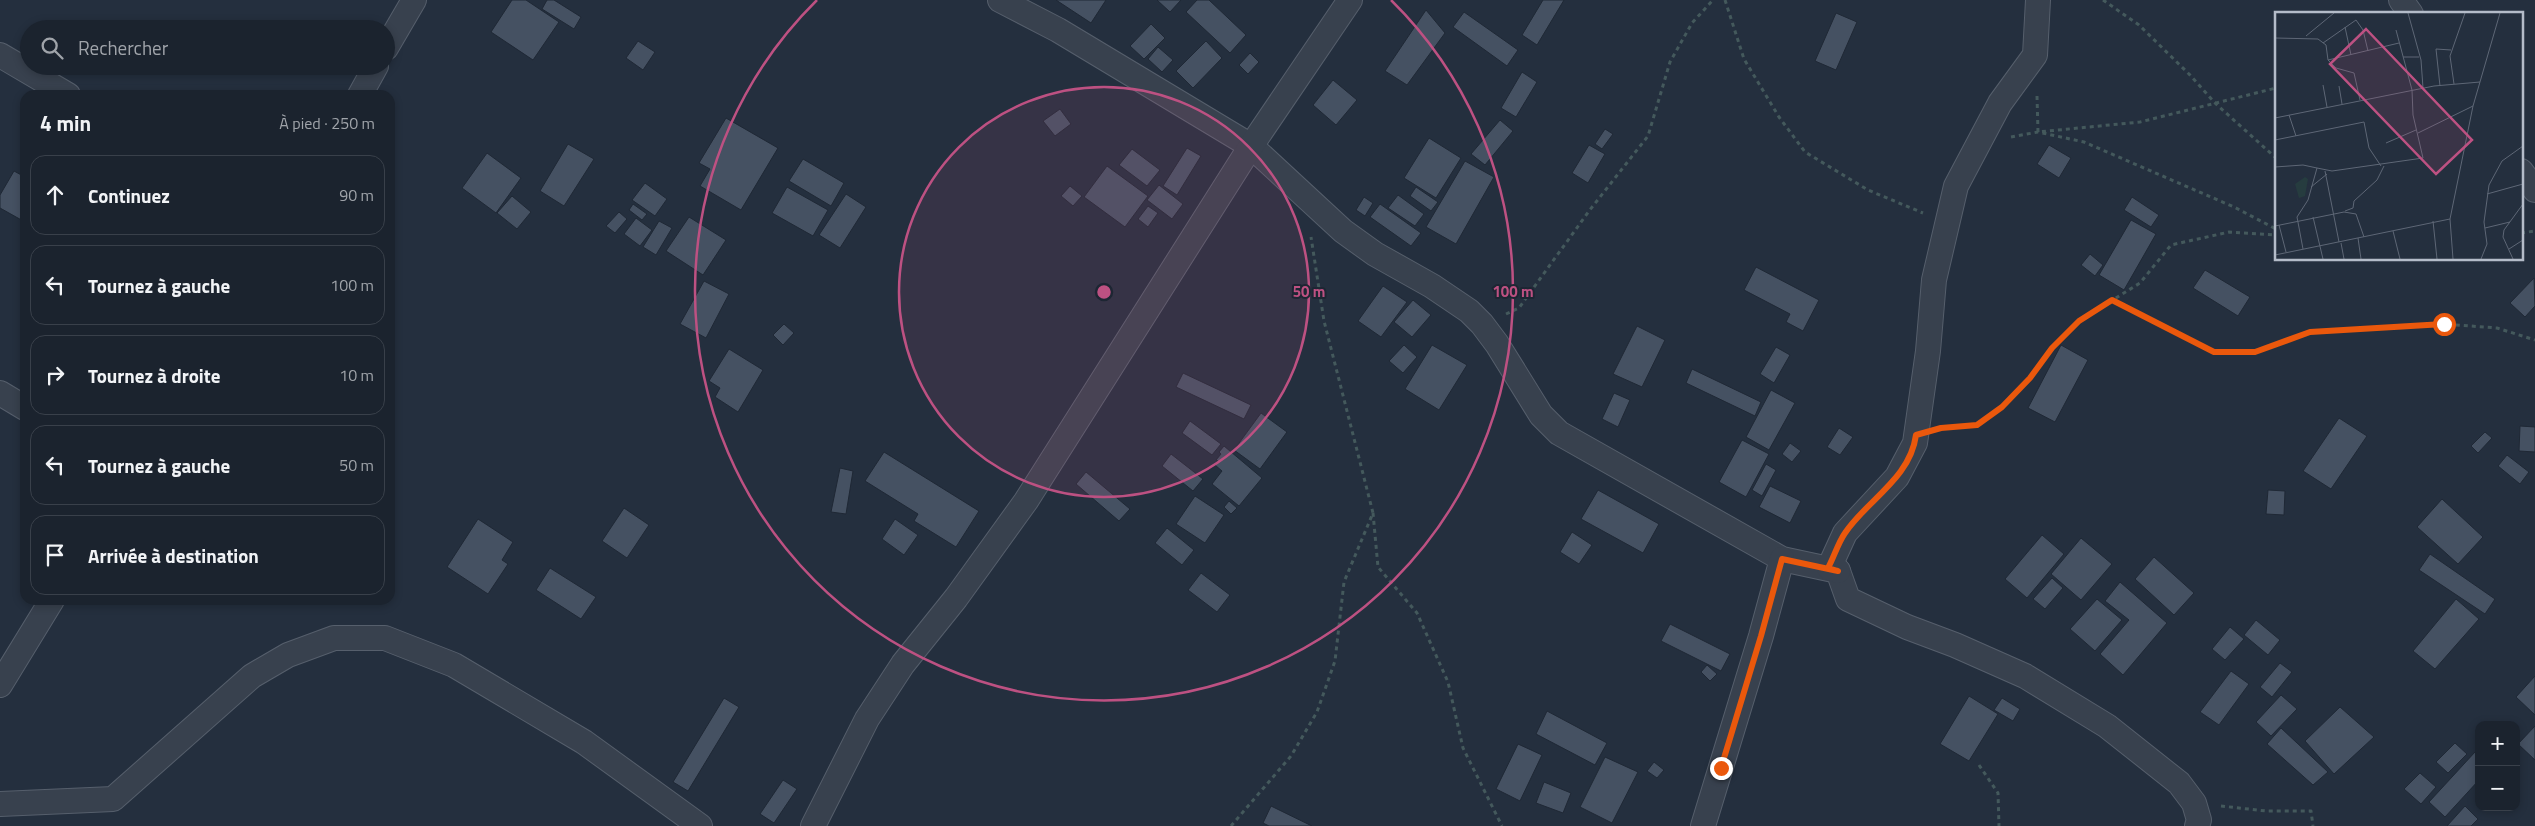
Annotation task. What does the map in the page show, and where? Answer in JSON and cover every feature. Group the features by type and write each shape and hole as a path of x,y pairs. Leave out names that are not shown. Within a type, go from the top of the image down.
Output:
{"street":[{"path":"395,33 414,0"},
{"path":"1000,0 1058,30 1250,146 1343,231 1375,254 1432,286 1469,311 1482,324 1541,415 1560,433 1782,559 1838,571"},
{"path":"813,826 867,719 904,664 956,598 1026,501 1250,146 1350,0"},
{"path":"1838,571 1828,568 1845,533 1897,477 1915,443 1928,352 1934,280 1956,186 2000,103 2035,55 2038,0"},
{"path":"2401,0 2410,12"},
{"path":"0,55 20,67"},
{"path":"34,75 60,90"},
{"path":"363,90 371,75"},
{"path":"2522,172 2535,190"},
{"path":"0,393 20,405"},
{"path":"1702,826 1761,636 1782,559"},
{"path":"1838,571 1848,599 1907,628 1955,645 2026,676 2107,726 2179,783 2194,803 2199,820 2197,826"},
{"path":"0,685 49,605"},
{"path":"0,804 114,799 252,676 288,655 334,638 385,638 454,665 584,742 700,826"}],"path":[{"path":"1482,324 1519,308 1589,211 1648,136 1670,62 1692,23 1712,0"},
{"path":"1725,0 1744,59 1779,116 1805,152 1868,190 1921,212 1948,220"},
{"path":"2102,0 2139,25 2189,74 2216,104 2275,157"},
{"path":"2035,55 2038,132"},
{"path":"1979,142 2038,132 2140,122 2275,88"},
{"path":"2038,132 2084,142 2234,207 2275,228"},
{"path":"1304,197 1324,321 1373,513 1378,568 1417,613 1448,682 1463,748 1502,826"},
{"path":"2522,233 2535,231"},
{"path":"1916,435 1941,428 1977,425 2002,407 2030,378 2052,348 2072,328 2140,283 2171,245 2229,232 2275,235"},
{"path":"2112,300 2214,352 2255,352 2310,332 2444,324 2497,328 2535,340"},
{"path":"1231,826 1291,756 1318,712 1335,661 1344,582 1373,513"},
{"path":"1979,765 1998,793 1999,826"},
{"path":"2194,803 2266,811 2311,811 2312,826"}],"building":[{"path":"512,0 526,0 559,22 533,60 491,32"},
{"path":"547,0 554,0 581,17 574,29 542,9"},
{"path":"1056,0 1106,0 1091,23"},
{"path":"1157,0 1181,0 1170,12"},
{"path":"1197,0 1209,0 1246,35 1230,53 1186,12"},
{"path":"1543,0 1564,0 1537,45 1522,35"},
{"path":"1426,10 1445,33 1407,85 1385,71"},
{"path":"1464,12 1518,50 1507,66 1453,27"},
{"path":"1836,13 1857,22 1836,70 1815,61"},
{"path":"1151,24 1165,38 1144,59 1130,46"},
{"path":"638,41 655,52 643,70 626,58"},
{"path":"1206,41 1222,58 1193,88 1176,71"},
{"path":"1158,47 1173,60 1162,72 1148,59"},
{"path":"1250,53 1259,62 1248,74 1239,65"},
{"path":"1522,72 1537,82 1516,117 1501,108"},
{"path":"1333,80 1357,100 1336,125 1313,105"},
{"path":"1060,109 1071,124 1055,136 1043,121"},
{"path":"726,118 778,148 741,210 700,186 710,169 699,163"},
{"path":"1500,120 1513,131 1485,165 1471,154"},
{"path":"1605,129 1613,134 1602,149 1595,144"},
{"path":"1429,138 1461,158 1436,198 1404,178"},
{"path":"568,144 594,159 564,206 540,191"},
{"path":"1589,145 1605,154 1588,183 1572,173"},
{"path":"2049,145 2071,158 2059,178 2037,164"},
{"path":"1187,148 1201,156 1177,195 1163,186"},
{"path":"1132,149 1160,170 1147,186 1119,165"},
{"path":"487,153 521,178 496,213 462,188"},
{"path":"803,159 844,183 831,206 789,181"},
{"path":"1465,161 1494,177 1456,244 1426,227"},
{"path":"1107,166 1148,196 1125,227 1084,197"},
{"path":"14,171 20,174 20,219 0,208 0,195"},
{"path":"645,183 667,199 655,216 632,200"},
{"path":"1159,185 1183,204 1172,219 1147,200"},
{"path":"1070,186 1082,196 1073,206 1061,196"},
{"path":"787,187 828,210 813,236 772,213"},
{"path":"1416,187 1438,202 1431,211 1410,196"},
{"path":"846,194 866,207 840,248 819,235"},
{"path":"1398,195 1424,214 1415,226 1388,208"},
{"path":"512,196 531,212 517,229 497,213"},
{"path":"1364,197 1373,203 1365,216 1356,210"},
{"path":"2132,197 2159,215 2151,227 2124,210"},
{"path":"633,204 647,214 642,220 629,210"},
{"path":"1380,204 1421,233 1411,246 1370,217"},
{"path":"1148,206 1158,213 1148,227 1138,219"},
{"path":"619,212 627,219 615,233 606,226"},
{"path":"689,217 726,240 703,275 666,251"},
{"path":"636,218 652,230 640,246 624,234"},
{"path":"2131,220 2156,234 2124,290 2099,275"},
{"path":"659,221 672,228 656,255 643,247"},
{"path":"2090,254 2103,265 2095,276 2081,265"},
{"path":"1756,267 1819,300 1803,331 1786,322 1790,314 1744,290"},
{"path":"2205,270 2250,297 2238,316 2193,288"},
{"path":"2534,278 2535,306 2525,317 2510,303"},
{"path":"704,281 729,294 706,338 680,324"},
{"path":"1383,286 1407,302 1381,337 1358,321"},
{"path":"1413,300 1431,315 1412,337 1394,322"},
{"path":"784,324 794,333 783,345 773,335"},
{"path":"1637,326 1665,340 1642,387 1613,374"},
{"path":"1404,345 1417,357 1403,373 1389,361"},
{"path":"1432,345 1467,365 1439,410 1405,389"},
{"path":"2061,345 2088,360 2055,422 2028,408"},
{"path":"1776,347 1790,355 1774,383 1760,374"},
{"path":"729,349 763,370 738,412 715,397 720,388 709,381"},
{"path":"1692,369 1761,402 1755,416 1686,383"},
{"path":"1183,373 1251,405 1244,419 1176,387"},
{"path":"1771,390 1795,403 1769,450 1746,437"},
{"path":"1614,393 1630,400 1618,427 1602,419"},
{"path":"1261,413 1287,432 1260,469 1234,450"},
{"path":"2339,418 2367,436 2331,489 2303,471"},
{"path":"1190,421 1221,444 1212,455 1182,433"},
{"path":"2520,426 2535,427 2535,452 2519,451"},
{"path":"1839,428 1853,437 1840,455 1827,447"},
{"path":"2485,432 2492,438 2478,453 2471,446"},
{"path":"1742,440 1769,454 1746,497 1719,482"},
{"path":"1790,443 1801,451 1792,462 1782,454"},
{"path":"1224,446 1262,478 1239,506 1212,484 1222,471 1215,465 1218,461 1216,460 1221,454 1219,452"},
{"path":"884,452 979,511 956,547 914,521 918,514 865,481"},
{"path":"1171,454 1203,479 1193,491 1162,466"},
{"path":"2507,455 2529,472 2520,484 2498,466"},
{"path":"1766,464 1776,470 1762,496 1752,490"},
{"path":"840,468 853,471 846,514 831,512"},
{"path":"1086,472 1130,509 1119,521 1076,484"},
{"path":"1770,486 1801,501 1790,523 1759,507"},
{"path":"1598,490 1659,524 1643,553 1581,519"},
{"path":"2268,490 2285,491 2284,515 2266,514"},
{"path":"1195,496 1224,515 1205,543 1176,524"},
{"path":"2442,499 2483,537 2458,564 2417,527"},
{"path":"1229,501 1237,508 1231,514 1224,507"},
{"path":"624,508 649,525 627,558 602,541"},
{"path":"478,519 513,542 502,560 508,564 488,594 447,567"},
{"path":"895,519 918,535 904,555 882,539"},
{"path":"1167,528 1194,550 1182,565 1155,543"},
{"path":"1572,532 1592,545 1579,564 1560,552"},
{"path":"2042,535 2064,554 2027,598 2005,579"},
{"path":"2081,538 2112,564 2081,600 2051,574"},
{"path":"2430,554 2495,599 2485,614 2419,570"},
{"path":"2154,557 2194,593 2174,615 2135,579"},
{"path":"550,568 596,597 581,619 536,590"},
{"path":"1201,573 1230,595 1217,612 1188,590"},
{"path":"2052,578 2063,588 2045,609 2033,599"},
{"path":"2120,582 2167,623 2123,675 2100,654 2129,620 2105,601"},
{"path":"2097,599 2122,620 2095,651 2070,629"},
{"path":"2456,599 2479,619 2435,669 2413,651"},
{"path":"2256,620 2280,640 2268,655 2244,635"},
{"path":"1670,624 1730,654 1721,671 1661,641"},
{"path":"2230,627 2244,639 2225,660 2212,649"},
{"path":"2280,663 2292,672 2272,697 2260,687"},
{"path":"1707,665 1717,674 1710,681 1701,672"},
{"path":"2231,671 2249,684 2219,725 2200,712"},
{"path":"2535,676 2535,715 2516,697"},
{"path":"2281,695 2297,709 2271,736 2256,722"},
{"path":"1969,696 1998,714 1969,761 1940,744"},
{"path":"724,698 739,707 688,791 673,782"},
{"path":"2002,698 2020,709 2013,721 1994,710"},
{"path":"2340,707 2374,737 2334,774 2305,741"},
{"path":"1547,711 1607,743 1595,765 1536,734"},
{"path":"2535,726 2535,760 2520,746 2520,742"},
{"path":"2281,728 2328,772 2313,785 2267,744"},
{"path":"2455,743 2467,754 2448,773 2436,762"},
{"path":"1518,744 1542,755 1520,801 1496,789"},
{"path":"2475,752 2475,784 2445,817 2429,802"},
{"path":"1605,757 1638,772 1612,823 1580,807"},
{"path":"1654,762 1664,770 1657,778 1647,771"},
{"path":"2420,773 2436,787 2421,804 2404,789"},
{"path":"783,780 797,789 774,823 760,814"},
{"path":"1544,782 1571,793 1563,813 1536,803"},
{"path":"1271,806 1312,826 1269,826 1263,823"},
{"path":"2465,806 2478,819 2471,826 2447,826"}],"route":[{"path":"1721,768 1782,559 1838,571 1828,568 1845,533 1897,477 1915,443 1916,435 1941,428 1977,425 2002,407 2030,378 2052,348 2079,321 2112,300 2214,352 2255,352 2310,332 2444,324"}]}
